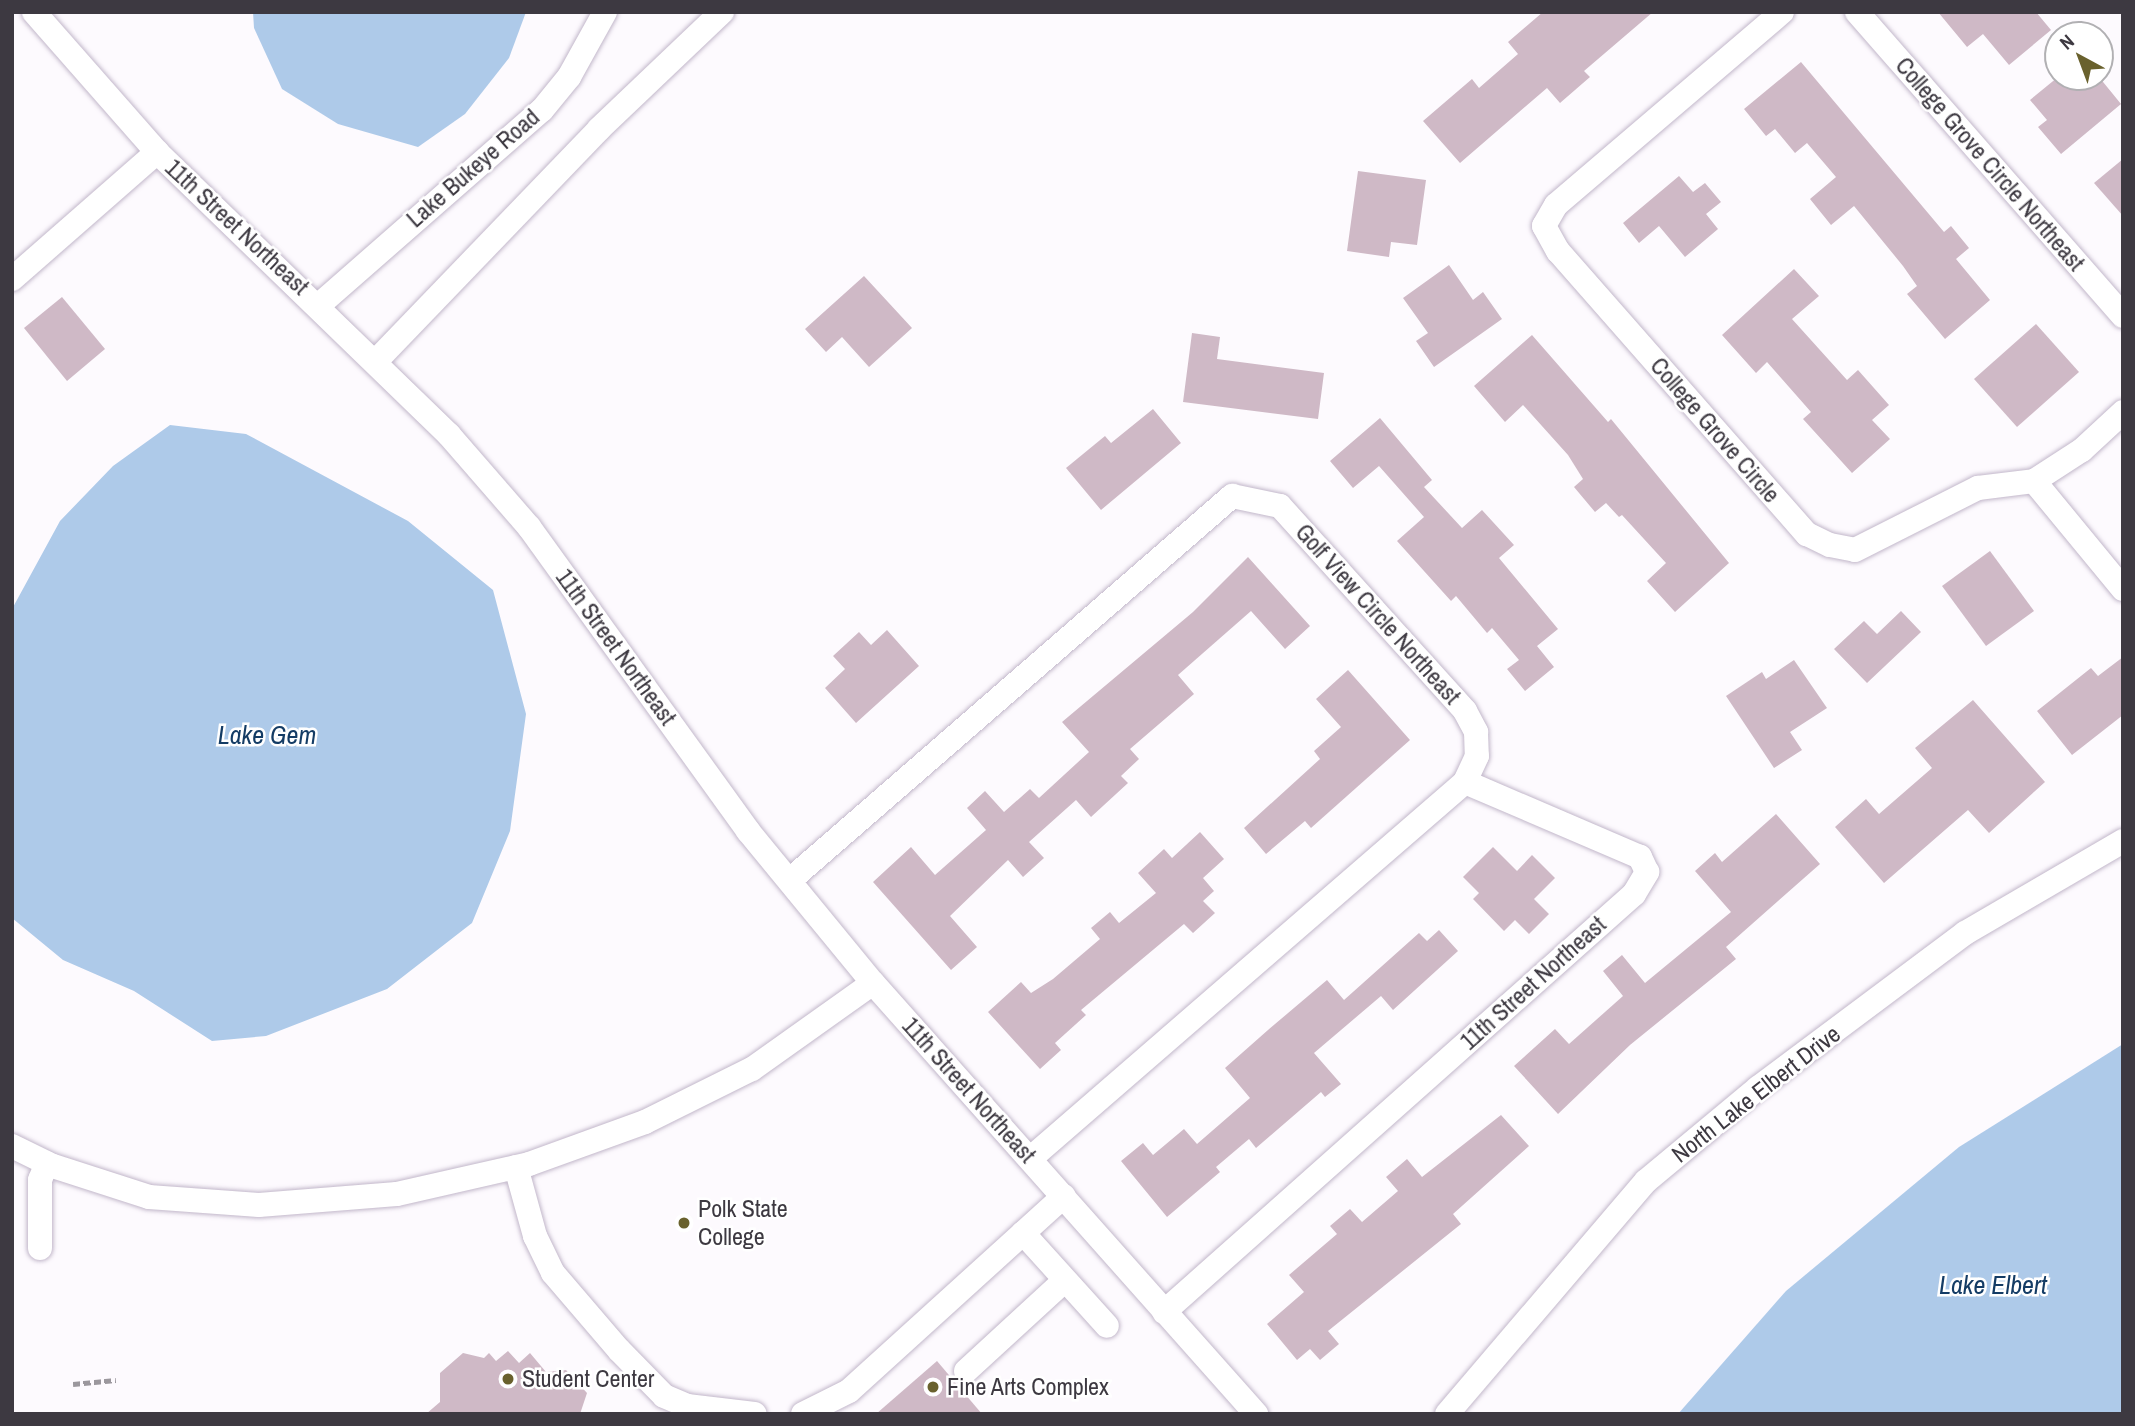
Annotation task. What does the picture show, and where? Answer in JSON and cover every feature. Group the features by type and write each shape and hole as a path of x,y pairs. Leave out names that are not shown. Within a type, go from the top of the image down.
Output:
{"street":[{"name":"11th Street Northeast","path":"34,12 157,152 377,360 529,527 748,831 873,983 1256,1414"},
{"name":"Lake Bukeye Road","path":"319,305 542,110 569,77 605,12"},
{"path":"377,360 446,284 722,12"},
{"name":"College Grove Circle","path":"1782,12 1556,205 1544,226 1558,251 1807,534 1855,550 1978,488 2034,481"},
{"name":"College Grove Circle Northeast","path":"1857,12 2123,316"},
{"path":"12,279 157,152"},
{"path":"2123,412 2081,450 2034,481 2123,589"},
{"name":"Golf View Circle Northeast","path":"790,880 1232,496 1280,506 1465,711 1476,732 1477,756 1465,782 1031,1158"},
{"name":"11th Street Northeast","path":"1164,1312 1634,894 1647,872 1640,857 1465,782"},
{"name":"North Lake Elbert Drive","path":"1447,1414 1646,1181 1758,1088 1965,933 2123,841"},
{"path":"12,1146 47,1163 149,1197 259,1205 397,1194 516,1167 645,1122 752,1069 873,983"},
{"path":"40,1248 40,1180 47,1163"},
{"path":"516,1167 535,1236 553,1273 619,1350 664,1396 687,1406 755,1414"},
{"path":"803,1414 849,1391 1064,1196"},
{"path":"1023,1233 1107,1326"},
{"path":"966,1371 1065,1280"}],"path":[{"path":"73,1384 116,1380"}],"water":[{"path":"253,12 526,12 509,58 465,114 418,147 338,124 282,89 254,28"},
{"name":"Lake Gem","path":"170,425 246,434 408,521 493,590 526,714 510,831 472,923 387,989 266,1036 212,1041 134,991 63,960 12,918 12,609 60,521 113,466"},
{"name":"Lake Elbert","path":"2123,1044 2123,1414 1678,1414 1786,1291 1959,1147"}],"building":[{"path":"1543,12 1653,12 1584,71 1590,77 1560,103 1547,88 1460,163 1423,121 1472,79 1479,88 1518,54 1508,42"},
{"path":"1938,12 2036,12 2044,22 2044,36 2009,65 1983,34 1967,47"},
{"path":"1801,62 1944,232 1951,226 1969,248 1956,259 1990,300 1945,339 1907,294 1917,286 1854,206 1831,225 1810,199 1836,177 1807,143 1795,153 1775,129 1766,136 1744,109"},
{"path":"2044,88 2044,91 2110,91 2121,104 2061,154 2038,127 2047,120 2030,100"},
{"path":"2123,159 2123,216 2094,183"},
{"path":"1358,171 1426,180 1417,245 1391,242 1389,257 1347,251"},
{"path":"1679,176 1693,192 1705,183 1721,202 1706,214 1718,229 1685,257 1659,226 1639,243 1623,223"},
{"path":"1449,265 1473,300 1483,292 1502,319 1434,367 1416,341 1428,333 1403,298"},
{"path":"1794,269 1819,296 1792,319 1847,380 1858,370 1889,405 1872,420 1890,439 1852,473 1803,419 1811,412 1767,362 1756,373 1722,335"},
{"path":"864,276 912,328 869,367 842,337 826,352 805,329"},
{"path":"62,297 105,349 67,381 24,328"},
{"path":"2036,324 2079,372 2017,427 1974,379"},
{"path":"1192,333 1220,337 1217,359 1324,373 1318,419 1183,402"},
{"path":"1532,335 1608,422 1611,419 1729,563 1675,612 1647,581 1666,563 1622,515 1619,517 1606,503 1595,512 1574,487 1583,479 1568,455 1523,405 1505,422 1474,386"},
{"path":"1153,409 1181,443 1101,510 1066,468 1105,436 1111,443"},
{"path":"1380,418 1432,480 1424,487 1462,528 1482,510 1514,545 1499,558 1558,629 1537,646 1554,667 1525,691 1507,669 1519,660 1492,628 1487,633 1456,596 1451,601 1397,541 1424,517 1379,466 1353,488 1330,461"},
{"path":"1990,551 2034,611 1986,646 1942,586"},
{"path":"1248,557 1310,626 1285,649 1251,611 1178,675 1194,694 1130,749 1139,759 1121,776 1128,783 1091,817 1076,800 1029,842 1044,858 1023,877 1008,860 950,916 977,947 951,970 873,882 911,847 935,875 986,830 967,808 985,791 1004,812 1030,789 1039,798 1089,752 1062,722 1193,612"},
{"path":"1901,611 1921,632 1867,683 1834,649 1864,621 1877,634"},
{"path":"887,630 919,666 856,723 825,688 845,669 833,656 859,632 871,645"},
{"path":"2123,657 2123,715 2072,755 2037,711 2091,668 2098,676"},
{"path":"1794,660 1827,708 1790,732 1802,750 1774,768 1726,696 1762,672 1766,679"},
{"path":"1348,670 1410,740 1311,828 1305,821 1266,854 1244,828 1320,759 1314,751 1341,727 1316,699"},
{"path":"1973,700 2045,782 1989,833 1968,810 1884,883 1835,827 1866,799 1879,814 1932,768 1915,748"},
{"path":"1776,814 1820,864 1726,947 1736,959 1630,1045 1558,1114 1514,1066 1555,1029 1569,1044 1623,996 1603,971 1622,955 1645,983 1731,912 1695,871 1715,853 1722,862"},
{"path":"1200,832 1224,859 1203,878 1214,891 1203,901 1215,913 1193,933 1184,924 1081,1010 1086,1015 1055,1043 1061,1050 1040,1069 988,1012 1021,982 1031,993 1053,979 1100,939 1091,928 1110,912 1119,923 1156,893 1138,873 1164,849 1172,858"},
{"path":"1493,847 1517,871 1532,855 1555,878 1534,899 1549,914 1529,934 1515,920 1504,931 1473,899 1479,893 1463,877"},
{"path":"1439,930 1458,951 1393,1010 1381,996 1314,1053 1341,1084 1325,1097 1321,1092 1256,1148 1249,1139 1216,1167 1220,1172 1167,1217 1121,1161 1143,1143 1153,1155 1184,1129 1197,1144 1250,1098 1225,1068 1327,980 1344,1000 1419,933 1427,941"},
{"path":"1501,1115 1529,1146 1453,1214 1461,1224 1328,1331 1339,1344 1320,1360 1310,1349 1297,1360 1267,1324 1304,1292 1289,1275 1337,1234 1330,1226 1350,1209 1362,1222 1398,1191 1386,1177 1407,1159 1422,1177"},
{"name":"Student Center","path":"508,1351 519,1363 530,1353 546,1372 566,1370 587,1393 580,1414 426,1414 440,1402 440,1373 463,1353 484,1358 489,1353 496,1361"},
{"name":"Fine Arts Complex","path":"937,1361 982,1414 876,1414"}],"place":[{"name":"Polk State College","path":"684,1223"},
{"name":"Student Center","path":"508,1379"},
{"name":"Fine Arts Complex","path":"933,1387"}]}
